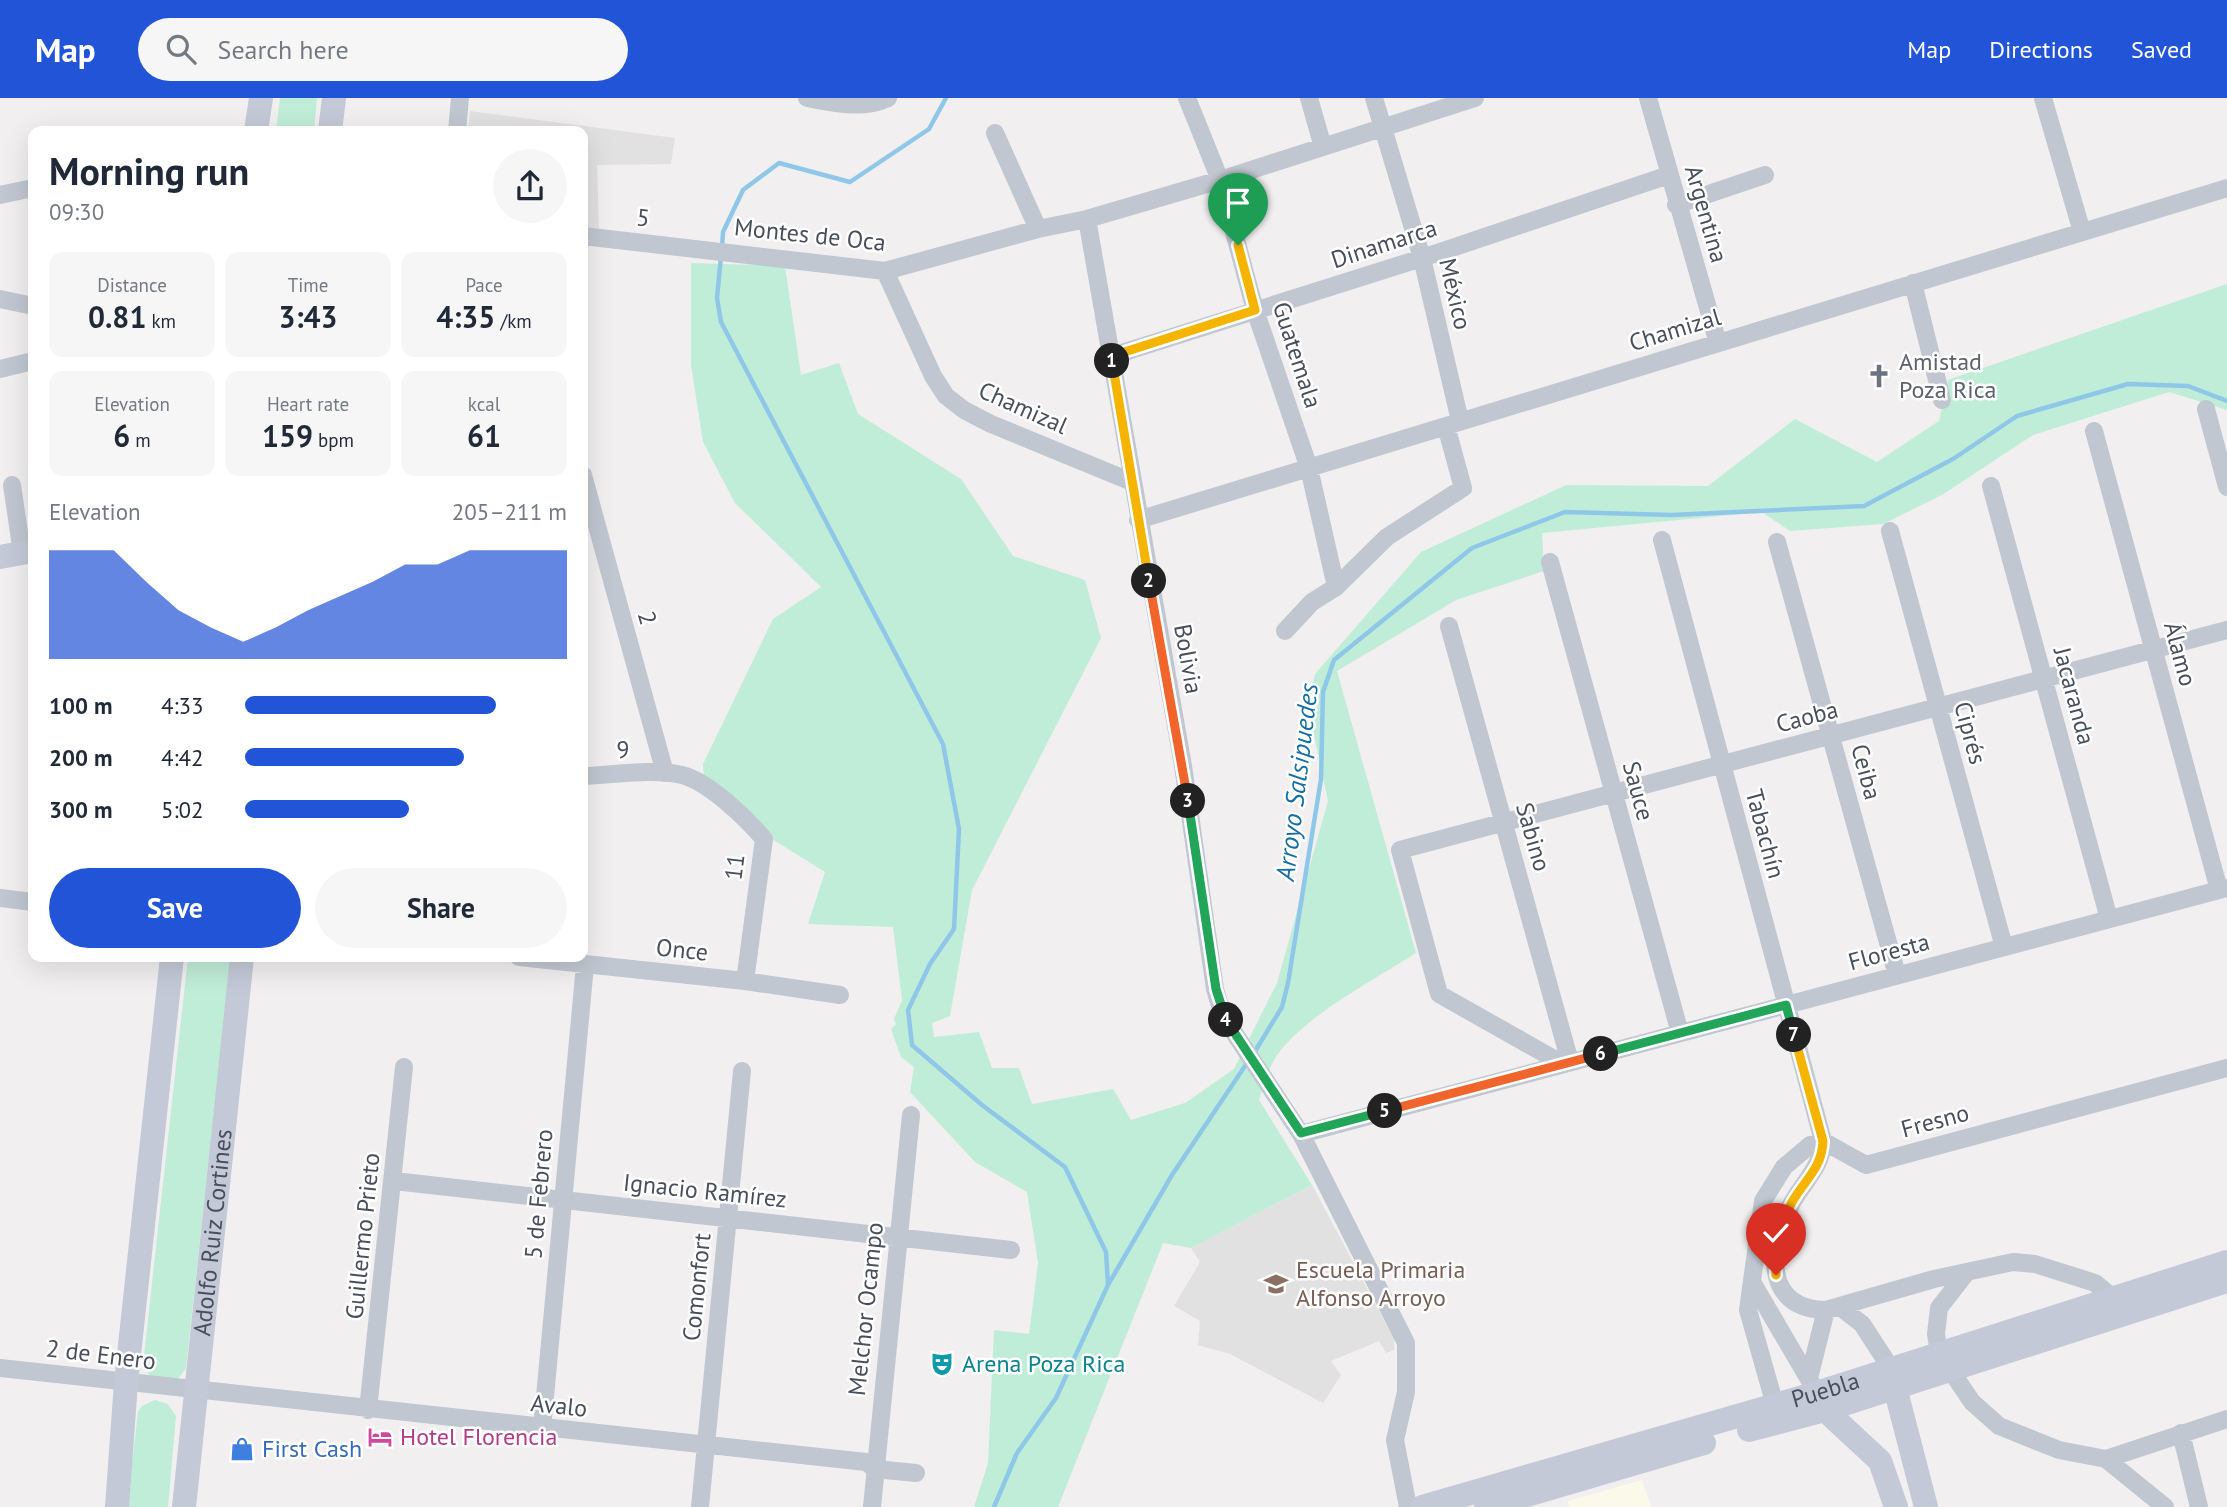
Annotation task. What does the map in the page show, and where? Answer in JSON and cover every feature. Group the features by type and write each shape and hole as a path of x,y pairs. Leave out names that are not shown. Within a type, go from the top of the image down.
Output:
{"main road":[{"path":"257,126 261,98"},
{"path":"331,126 334,98"},
{"path":"117,1507 126,1382 171,962"},
{"name":"Adolfo Ruiz Cortines","path":"184,1507 241,962"},
{"name":"Puebla","path":"2117,1307 2227,1262"},
{"name":"Puebla","path":"1422,1507 1817,1393 1892,1377 2117,1307 2227,1282"},
{"path":"1892,1377 1926,1507"},
{"path":"1817,1393 1880,1461 1896,1507"},
{"name":"Puebla","path":"1486,1507 1817,1393"},
{"path":"1880,1461 1913,1463"}],"street":[{"path":"457,126 460,98"},
{"path":"807,98 839,104 873,105 888,98"},
{"name":"Guatemala","path":"1187,98 1220,180 1255,310 1309,468 1336,587"},
{"path":"1309,98 1323,147"},
{"name":"México","path":"1374,98 1422,258 1453,424"},
{"name":"Montes de Oca","path":"699,248 885,271 1038,229 1087,219 1383,130 1475,98"},
{"name":"Argentina","path":"1648,98 1676,205 1718,343"},
{"path":"2043,98 2082,232"},
{"path":"995,132 1038,229"},
{"name":"Dinamarca","path":"1112,356 1422,258 1669,175"},
{"path":"1676,205 1765,175"},
{"name":"Chamizal","path":"1138,520 2227,188"},
{"path":"0,195 28,189"},
{"name":"Bolivia","path":"1087,219 1183,766 1216,989 1223,1016 1301,1133 1406,1343 1406,1392 1395,1440 1408,1507"},
{"name":"5","path":"588,237 699,248"},
{"name":"Chamizal","path":"885,271 933,376 946,396 964,410 992,424 1132,482"},
{"path":"1913,284 1942,400"},
{"path":"0,299 28,305"},
{"path":"0,369 28,362"},
{"path":"2206,409 2227,487"},
{"path":"1285,631 1312,602 1336,587 1387,537 1463,488 1453,424"},
{"name":"Álamo","path":"2094,431 2153,650 2223,889"},
{"path":"12,485 19,554"},
{"name":"Jacaranda","path":"1991,486 2109,919"},
{"name":"2","path":"588,493 665,773"},
{"name":"Ciprés","path":"1890,531 2004,947"},
{"name":"Tabachín","path":"1662,540 1823,1141"},
{"name":"Ceiba","path":"1777,542 1897,975"},
{"name":"Sauce","path":"1550,562 1680,1033"},
{"name":"Sabino","path":"1449,626 1567,1063"},
{"name":"Caoba","path":"1567,1063 1439,994 1400,850 2227,630"},
{"name":"9","path":"588,776 665,773"},
{"name":"11","path":"665,773 685,775 736,808 764,839 745,981"},
{"name":"Floresta","path":"1301,1133 2223,889"},
{"path":"0,898 28,901"},
{"name":"Once","path":"560,962 745,981 840,995"},
{"name":"5 de Febrero","path":"542,1429 585,965"},
{"name":"Guillermo Prieto","path":"368,1410 404,1067"},
{"name":"Fresno","path":"1823,1141 1866,1165 2227,1068"},
{"name":"Comonfort","path":"700,1507 742,1071"},
{"name":"Melchor Ocampo","path":"872,1507 911,1115"},
{"path":"1775,1405 1748,1310 1763,1201 1784,1167 1810,1145 1823,1141 1822,1158 1791,1203 1782,1225 1776,1275 1781,1291 1791,1303 1808,1310 1833,1308 2013,1262 2035,1264 2095,1283 2117,1307"},
{"name":"Ignacio Ramírez","path":"394,1181 1011,1250"},
{"path":"1966,1273 1939,1308 1936,1334 1945,1361 1972,1402 1999,1426 2059,1450 2106,1460 2165,1507"},
{"path":"1752,1282 1817,1393"},
{"path":"1833,1308 1862,1324 1892,1377"},
{"path":"1817,1393 1833,1308"},
{"name":"2 de Enero","path":"0,1368 196,1391"},
{"name":"Avalo","path":"196,1391 866,1462 875,1469 916,1473"},
{"path":"2106,1460 2227,1419"},
{"path":"2181,1433 2199,1507"}],"shaded area":[{"path":"470,111 584,126 468,126"},
{"path":"588,127 675,138 671,164 597,165 599,229 588,228"},
{"name":"Escuela Primaria Alfonso Arroyo","path":"1312,1185 1394,1339 1394,1350 1386,1353 1379,1341 1331,1361 1341,1375 1323,1403 1230,1354 1198,1345 1200,1321 1174,1306 1200,1262 1191,1248"},
{"path":"1642,1480 1651,1507 1569,1507 1568,1501"}],"green space":[{"path":"280,98 317,98 314,126 277,126"},
{"path":"691,263 785,266 801,375 839,363 858,414 961,479 1013,556 1085,580 1101,638 972,890 950,1016 932,1023 934,1037 979,1032 992,1068 1019,1068 1032,1104 1113,1089 1131,1120 1185,1103 1234,1069 1277,983 1328,801 1308,707 1315,674 1421,552 1566,485 1708,486 1795,419 1877,462 1939,421 1948,380 2227,284 2227,410 2169,392 2033,435 1942,495 1883,524 1790,531 1762,512 1542,533 1544,571 1456,600 1337,671 1416,953 1323,1012 1277,1055 1259,1100 1312,1185 1191,1248 1163,1243 1058,1507 974,1507 988,1463 994,1330 1029,1334 1038,1263 1027,1192 975,1162 910,1092 914,1067 901,1057 891,1029 896,1024 894,1019 902,1000 893,927 808,924 825,872 705,797 703,764 773,619 821,587 735,503 703,442 691,365"},
{"path":"187,962 229,962 186,1368 178,1379 151,1378 143,1365"},
{"path":"155,1400 168,1404 176,1416 168,1507 127,1507 138,1412 142,1406"}],"waterway":[{"path":"722,248 723,232 743,190 779,163 850,182 929,129 946,98"},
{"path":"721,256 717,298 721,322 943,744 959,829 954,929 930,964 908,1010 912,1045 982,1105 1065,1167 1106,1252 1108,1285"},
{"name":"Arroyo Salsipuedes","path":"1254,1053 1282,1007 1288,983 1321,779 1323,692 1334,660 1472,548 1565,512 1672,515 1864,506 1953,459 2017,416 2128,384 2188,386 2227,401"},
{"name":"Arroyo Salsipuedes","path":"994,1507 1017,1453 1056,1398 1108,1285 1172,1175 1247,1063"}],"place":[{"name":"Amistad Poza Rica","path":"1879,376"},
{"name":"Escuela Primaria Alfonso Arroyo","path":"1276,1284"},
{"name":"Arena Poza Rica","path":"942,1364"},
{"name":"Hotel Florencia","path":"380,1437"},
{"name":"First Cash","path":"242,1449"}],"route":[{"path":"1238,245 1255,310 1112,356 1138,520 1183,766 1216,989 1223,1016 1301,1133 1786,1005 1823,1141 1822,1158 1791,1203 1782,1225 1776,1275"}]}
